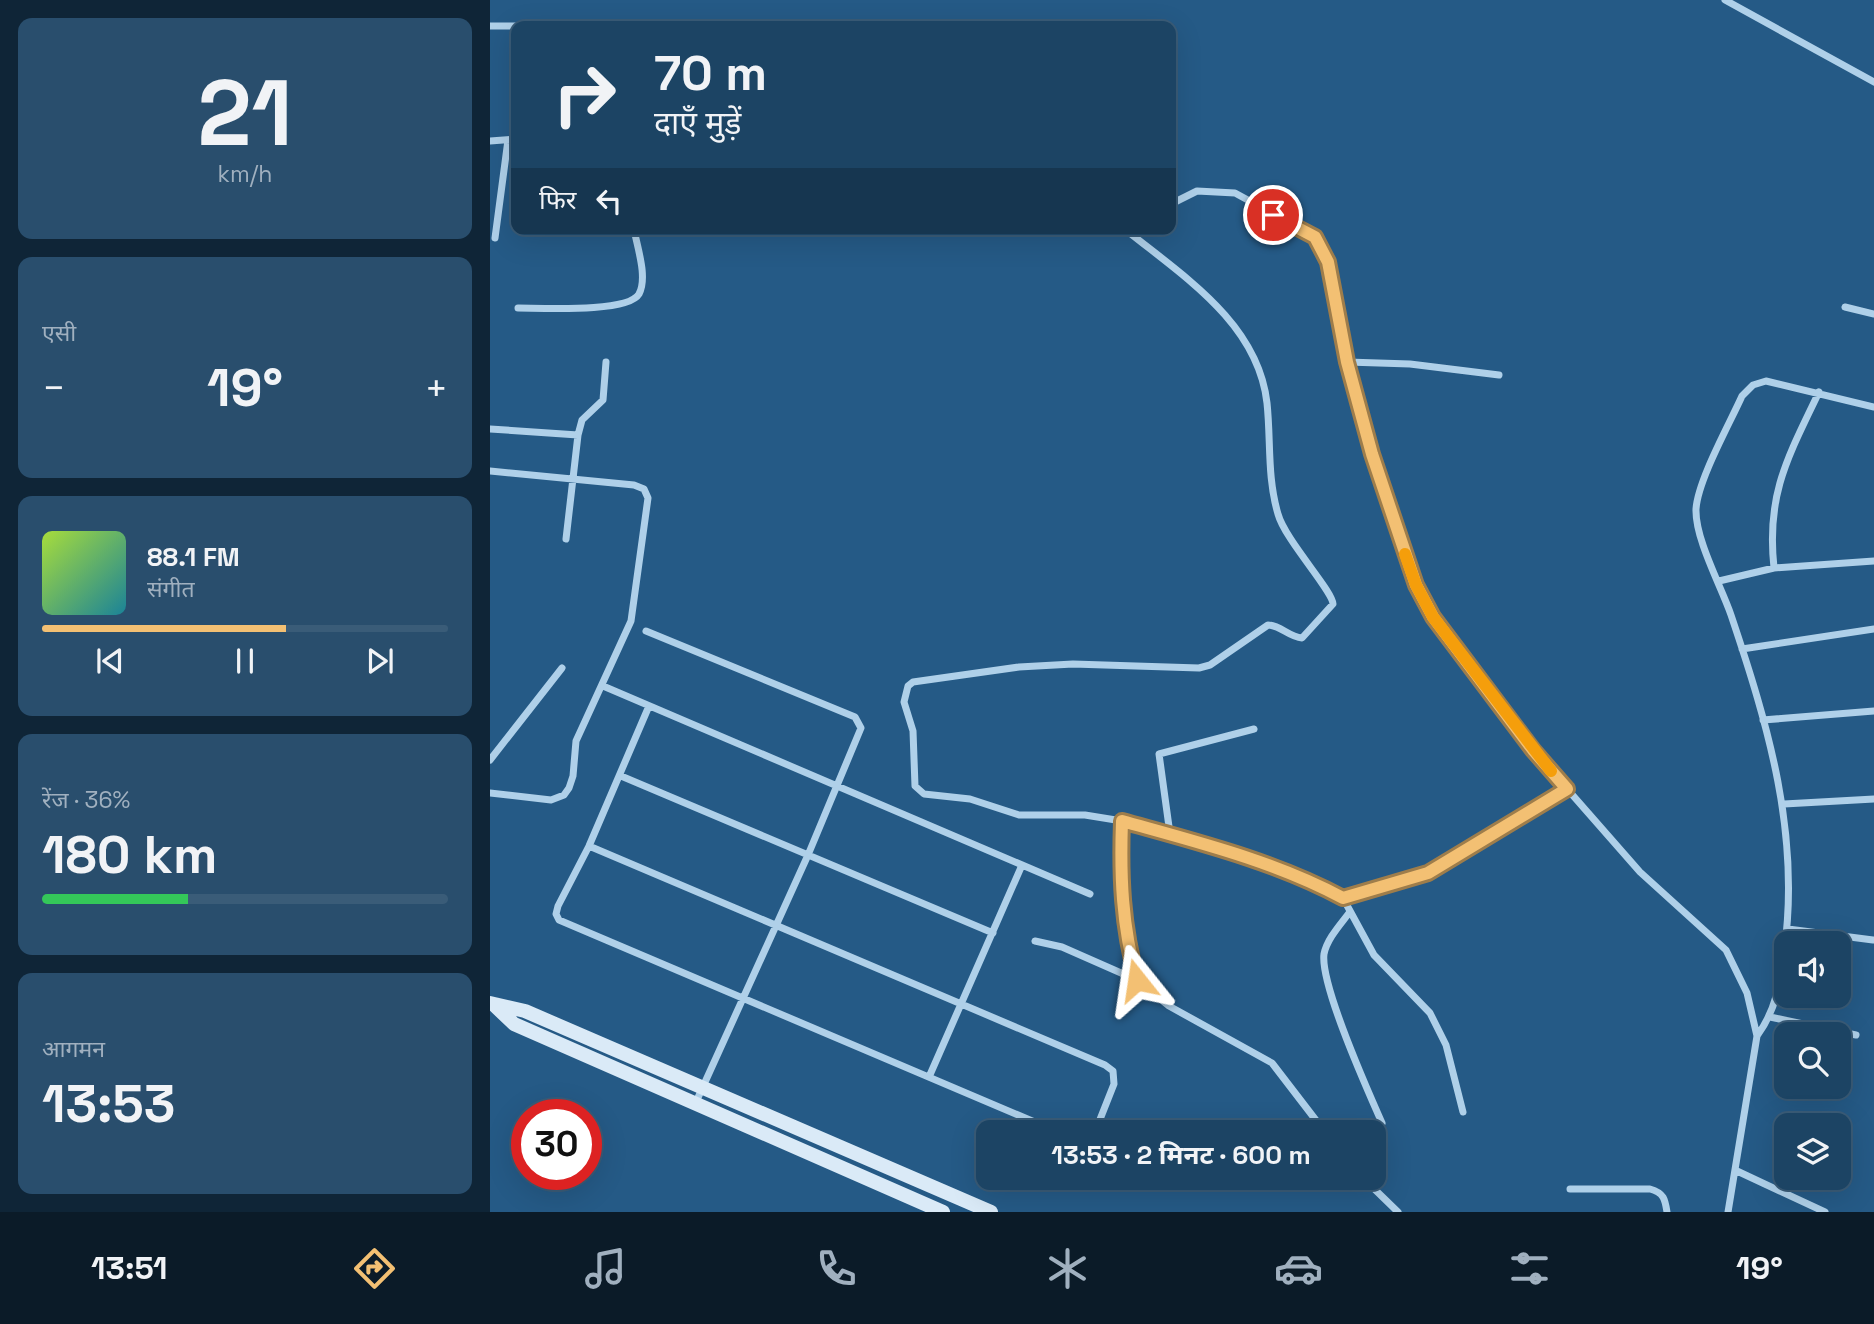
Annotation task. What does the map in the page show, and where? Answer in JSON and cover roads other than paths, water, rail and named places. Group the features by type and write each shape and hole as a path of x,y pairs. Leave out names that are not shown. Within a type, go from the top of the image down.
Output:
{"street":[{"path":"1726,0 1874,82"},
{"path":"490,26 511,26"},
{"path":"490,141 511,139"},
{"path":"495,238 511,145"},
{"path":"1176,201 1196,191 1235,194 1315,237 1328,262 1347,362 1372,454 1416,585 1433,617 1533,750 1640,872 1726,950 1747,993 1757,1036 1737,1171 1728,1212"},
{"path":"518,308 606,306 632,302 640,293 642,279 635,235"},
{"path":"1133,235 1219,306 1253,356 1267,401 1269,468 1278,516 1296,551 1330,593 1334,601 1332,607 1302,638 1293,637 1274,625 1268,625 1210,665 1199,668 1073,664 1019,667 913,682 908,685 904,702 913,730 915,786 919,792 970,799 1019,815 1085,816 1122,821 1294,874 1343,898 1374,955 1430,1013 1446,1045 1463,1112"},
{"path":"1845,307 1874,314"},
{"path":"566,539 578,435 582,420 603,400 606,362"},
{"path":"1347,362 1410,364 1499,375"},
{"path":"1757,1036 1770,1017 1779,993 1788,929 1788,832 1784,804 1763,720 1742,649 1704,542 1696,509 1701,488 1742,396 1753,385 1766,382 1819,392 1874,407"},
{"path":"1774,568 1770,532 1776,489 1819,392"},
{"path":"490,429 578,435"},
{"path":"490,471 639,485 644,488 648,498 634,608 603,686 576,741 573,776 564,795 551,800 490,793"},
{"path":"1719,581 1774,568 1874,561"},
{"path":"1742,649 1874,629"},
{"path":"646,631 855,717 861,728 808,855 696,1102"},
{"path":"490,760 562,667"},
{"path":"603,686 1090,894"},
{"path":"649,706 621,776 558,906 556,914 559,920 1030,1120"},
{"path":"1763,720 1874,711"},
{"path":"1170,834 1158,754 1254,729"},
{"path":"621,776 993,933"},
{"path":"1343,898 1428,873 1567,789"},
{"path":"1784,804 1874,799"},
{"path":"1122,821 1121,894 1127,945 1137,980"},
{"path":"589,846 1105,1065 1113,1071 1114,1084 1100,1120"},
{"path":"929,1077 1023,865"},
{"path":"1349,912 1327,945 1325,968 1353,1056 1381,1120"},
{"path":"1788,929 1873,940"},
{"path":"1035,941 1062,947 1137,980 1169,1006 1272,1063 1316,1120"},
{"path":"491,1003 525,1010 990,1212"},
{"path":"491,1003 514,1024 943,1212"},
{"path":"1770,1017 1856,1035"},
{"path":"1737,1171 1825,1212"},
{"path":"1570,1189 1650,1189 1660,1192 1665,1198 1667,1212"},
{"path":"1375,1190 1398,1212"}]}
